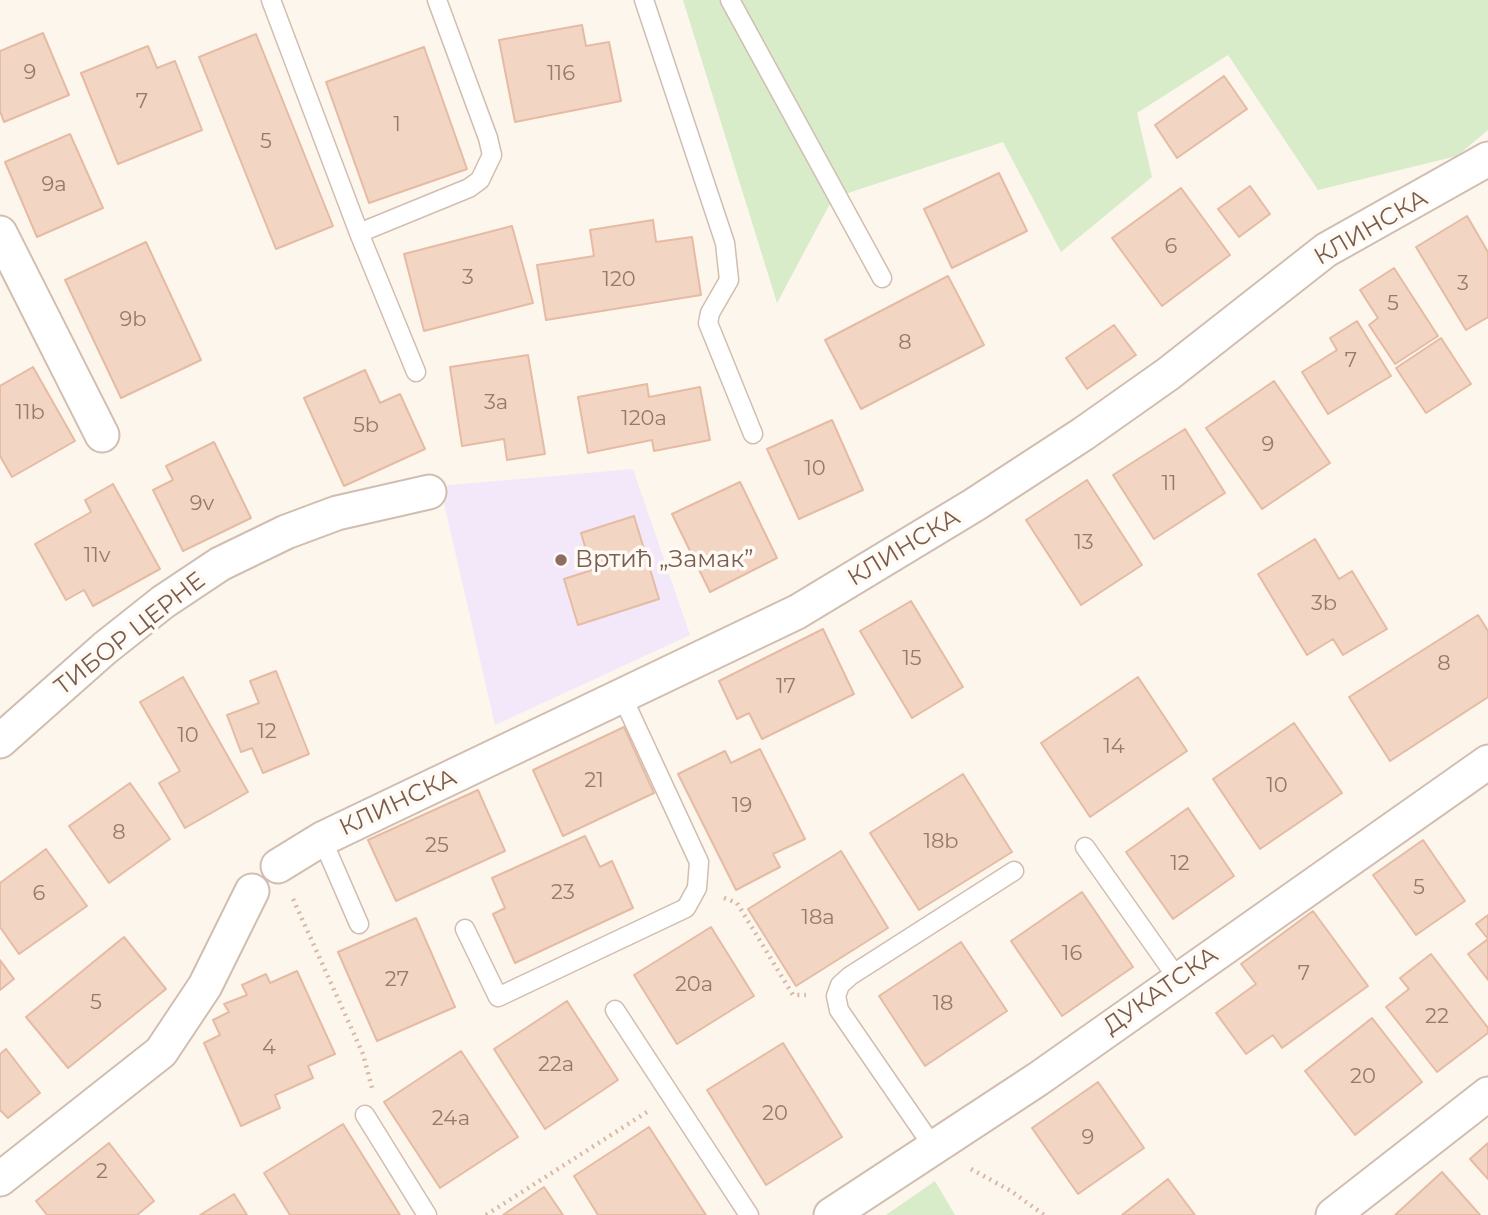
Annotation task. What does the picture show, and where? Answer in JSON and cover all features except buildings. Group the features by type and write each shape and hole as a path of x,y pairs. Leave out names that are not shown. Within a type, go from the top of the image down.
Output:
{"street":[{"name":"КЛИНСКА","path":"278,866 322,839 797,612 974,505 1168,373 1326,250 1488,159"},
{"path":"0,233 102,435"},
{"name":"ТИБОР ЦЕРНЕ","path":"0,741 105,648 163,602 220,564 286,532 337,513 429,492"},
{"name":"ДУКАТСКА","path":"831,1215 934,1148 1488,762"},
{"path":"0,1179 161,1052 205,986 252,891"},
{"path":"1333,1215 1488,1094"}],"lane":[{"path":"271,0 359,233 416,372"},
{"path":"359,233 469,188 480,180 492,155 437,0"},
{"path":"644,0 725,243 729,280 709,313 708,323 753,434"},
{"path":"730,0 882,278"},
{"path":"466,929 498,997 685,908 697,888 699,862 622,696"},
{"path":"322,839 359,924"},
{"path":"1085,847 1178,979"},
{"path":"934,1148 839,1010 836,996 840,985 850,976 1014,871"},
{"path":"615,1010 749,1215"},
{"path":"365,1115 427,1215"}],"path":[{"path":"278,866 362,1054 373,1091 365,1115"},
{"path":"697,888 737,903 793,995 836,996"},
{"path":"486,1215 671,1096"},
{"path":"934,1148 1011,1191 1044,1215"}],"shaded area":[{"name":"Вртић „Замак”","path":"633,469 690,635 495,725 440,486"}],"green space":[{"path":"683,0 1488,0 1488,130 1457,156 1318,190 1228,55 1137,113 1152,177 1061,252 1003,142 833,198 777,303"},
{"path":"935,1181 955,1215 886,1215"}],"place":[{"name":"Вртић „Замак”","path":"561,560"}]}
